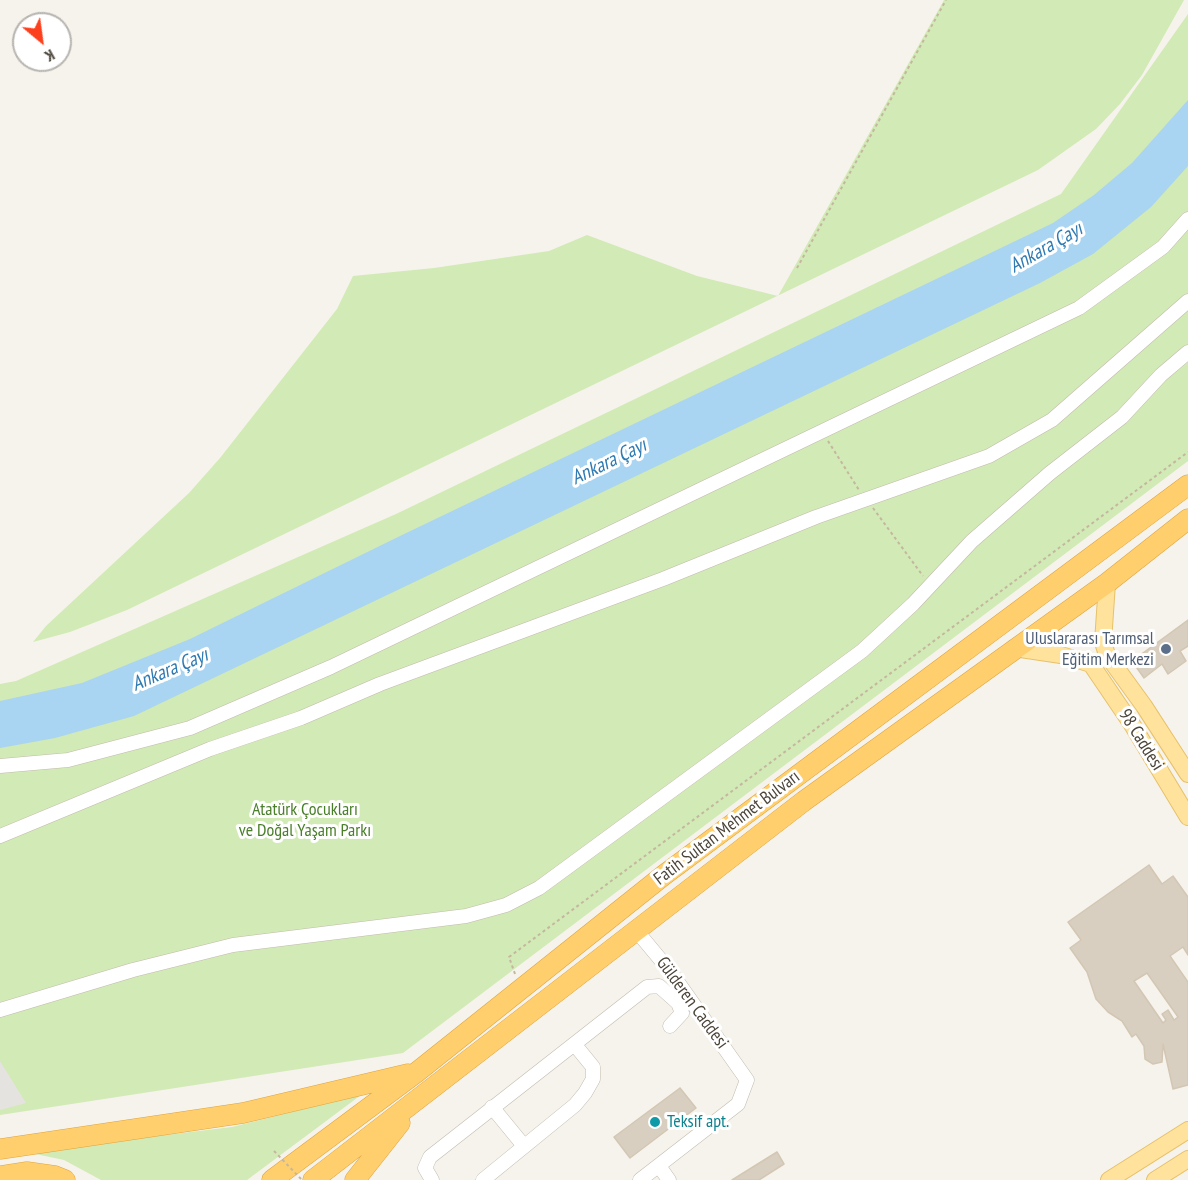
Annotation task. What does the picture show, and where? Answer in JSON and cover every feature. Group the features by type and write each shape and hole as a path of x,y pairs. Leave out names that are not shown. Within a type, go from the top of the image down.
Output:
{"highway":[{"name":"Fatih Sultan Mehmet Bulvarı","path":"273,1180 417,1072 664,875 1188,485"},
{"name":"Fatih Sultan Mehmet Bulvarı","path":"313,1180 635,929 824,786 1107,583 1188,519"},
{"path":"0,1149 243,1113 417,1072"},
{"path":"355,1180 418,1100"},
{"path":"0,1176 27,1172 55,1176 65,1180"}],"main road":[{"name":"98 Caddesi","path":"1107,583 1102,642 1107,655 1144,706 1188,774"},
{"path":"1014,648 1060,655 1091,664 1107,655"},
{"name":"98 Caddesi","path":"1091,664 1133,726 1188,817"},
{"path":"1108,1180 1188,1130"},
{"path":"1155,1180 1188,1159"}],"street":[{"path":"0,766 68,760 190,728 331,667 1079,308 1163,247 1188,219"},
{"path":"0,836 210,749 302,718 380,684 663,579 816,517 989,456 1052,420 1188,301"},
{"path":"0,1010 133,970 233,945 466,916 506,905 539,888 862,651 913,604 972,541 1050,473 1122,417 1161,375 1188,352"},
{"name":"Gülderen Caddesi","path":"635,929 670,971 747,1080 738,1104 659,1166"},
{"path":"432,1180 425,1168 430,1157 647,987 659,986 678,1003 682,1014 670,1026"},
{"path":"483,1180 575,1105 593,1079 593,1067 575,1045"},
{"path":"492,1107 524,1146"},
{"path":"640,1180 659,1166 669,1180"}],"path":[{"path":"797,268 946,0"},
{"path":"509,957 1188,452"},
{"path":"274,1151 302,1180"}],"green space":[{"path":"944,0 1184,0 1142,75 1120,104 1096,129 1038,170 778,295"},
{"name":"Atatürk Çocukları ve Doğal Yaşam Parkı","path":"1188,14 1188,461 403,1053 0,1115 0,684 16,681 396,514 1061,194"},
{"path":"587,235 697,276 777,296 127,610 70,632 33,642 46,626 189,493 220,458 337,309 353,276 434,268 549,251"},
{"path":"361,1095 247,1180 101,1180 64,1160 26,1152 232,1127"}],"shaded area":[{"path":"0,1061 26,1103 0,1110"}],"water":[{"name":"Ankara Çayı","path":"1188,100 1188,166 1151,207 1093,254 1040,283 134,716 55,738 0,748 0,701 82,683 190,639 1053,223 1094,195 1132,163"}],"building":[{"name":"Uluslararası Tarımsal Eğitim Merkezi","path":"1188,620 1188,646 1180,651 1186,661 1168,674 1162,664 1144,678 1132,661"},
{"path":"1149,865 1162,884 1173,876 1188,897 1188,955 1183,947 1170,956 1188,982 1188,1085 1173,1089 1163,1044 1162,1062 1153,1064 1145,1059 1144,1046 1136,1034 1132,1037 1122,1021 1108,1012 1096,999 1087,972 1070,948 1081,940 1068,922","holes":["1147,973 1178,1017 1174,1020 1168,1010 1162,1014 1166,1020 1163,1023 1134,981"]},
{"name":"Teksif apt.","path":"680,1088 696,1108 630,1158 614,1137"},
{"path":"777,1152 784,1164 759,1180 732,1180"}],"place":[{"name":"Uluslararası Tarımsal Eğitim Merkezi","path":"1166,649"},
{"name":"Teksif apt.","path":"655,1122"}]}
